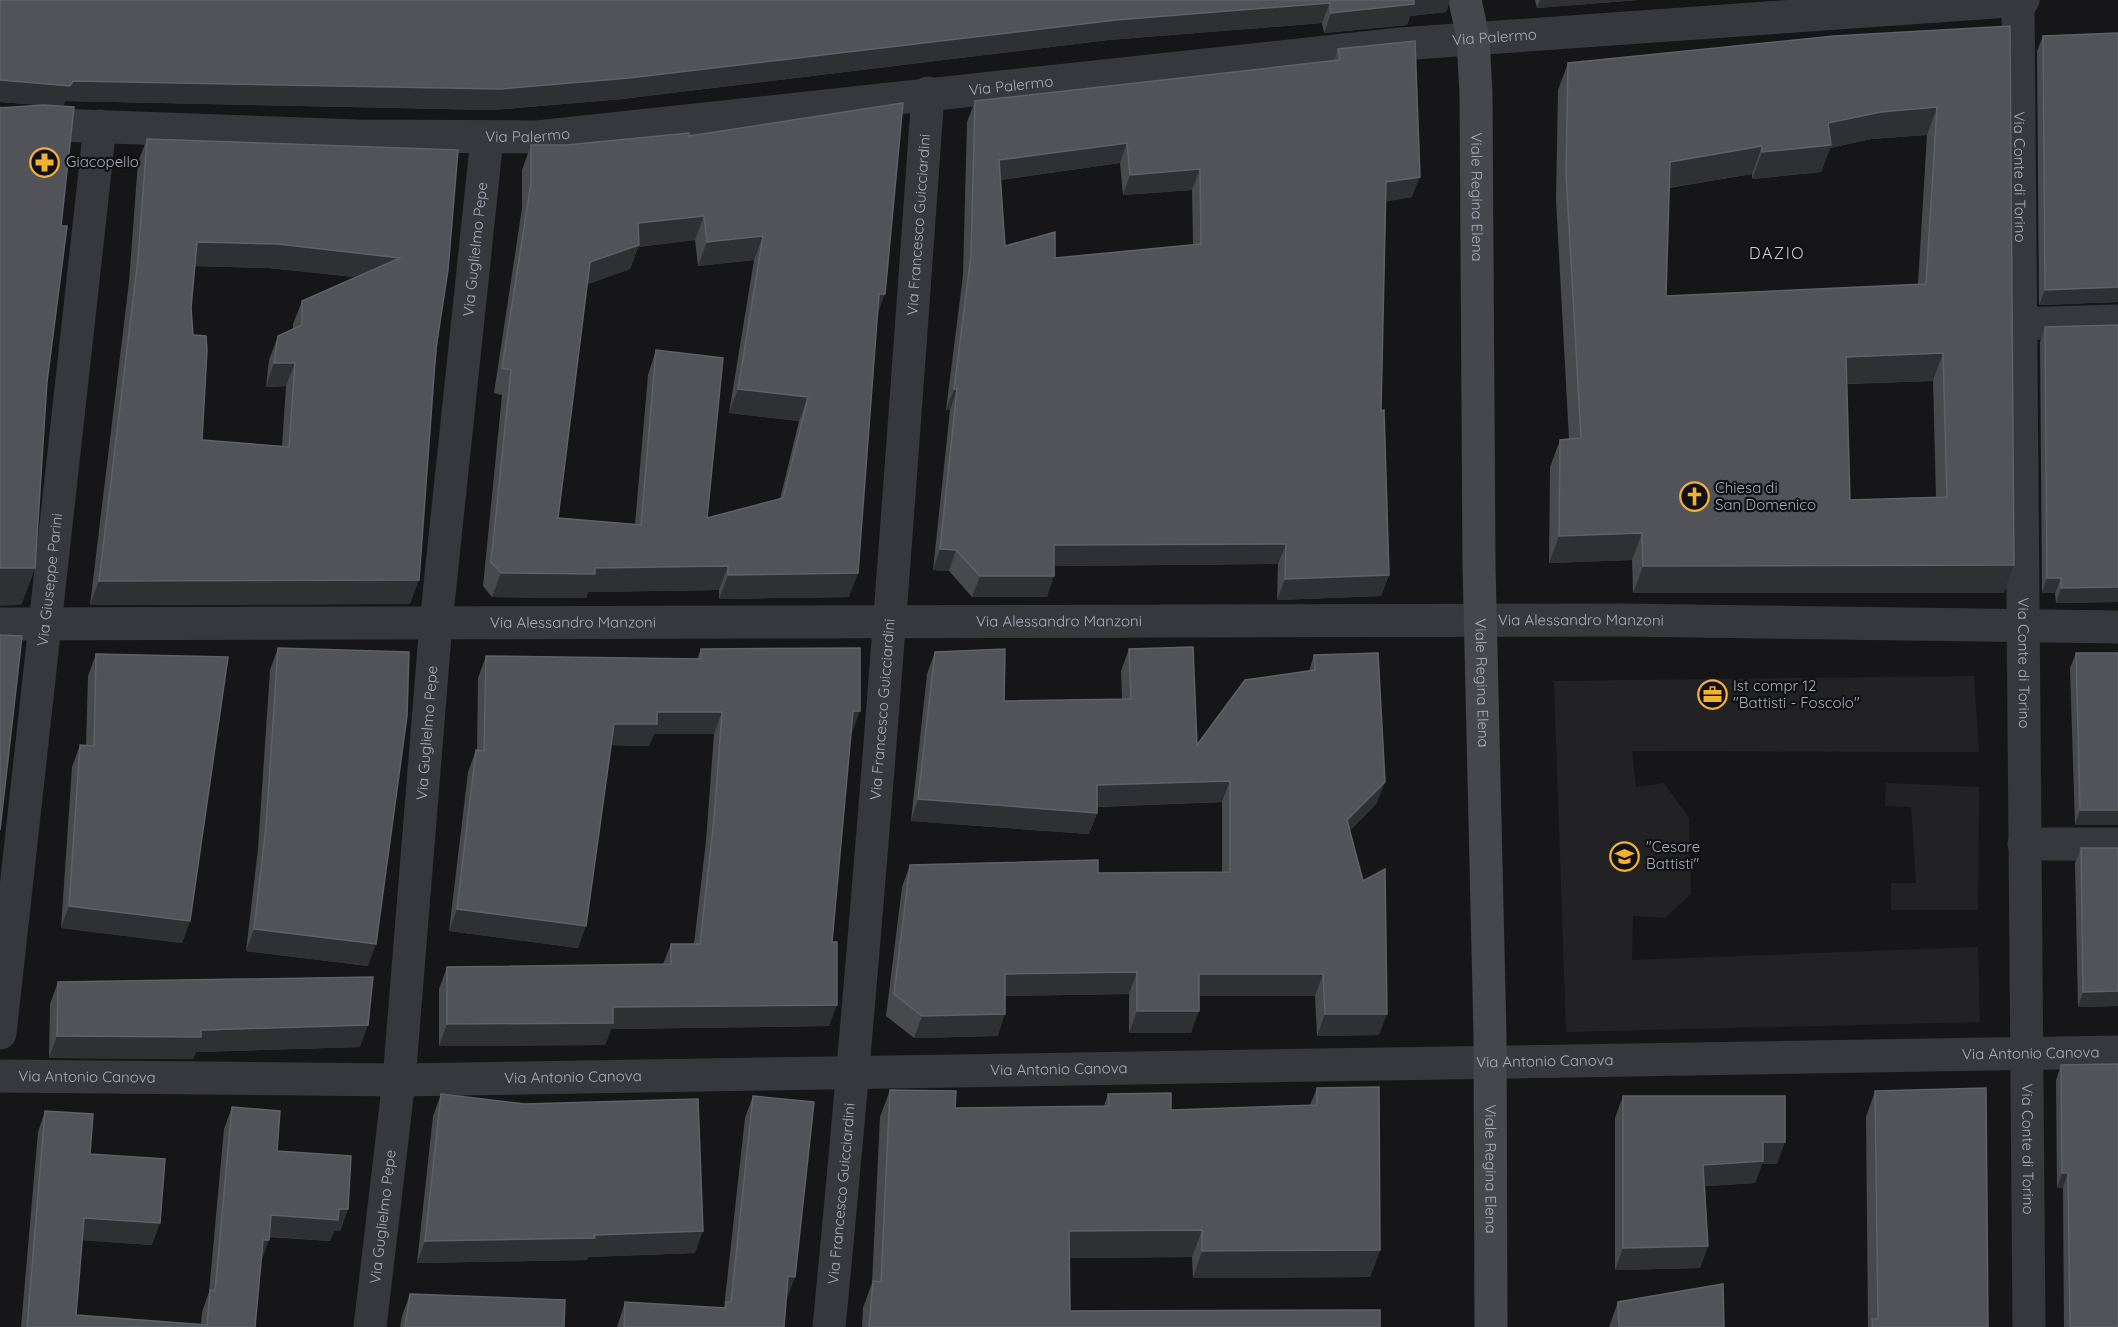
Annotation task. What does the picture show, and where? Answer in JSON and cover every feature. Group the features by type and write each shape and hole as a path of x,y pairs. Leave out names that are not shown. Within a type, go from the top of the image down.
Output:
{"main road":[{"name":"Viale Regina Elena","path":"1465,0 1473,38 1476,105 1480,620 1490,1062 1491,1327"}],"street":[{"name":"Via Conte di Torino","path":"2018,0 2021,625 2029,1327"},
{"name":"Via Palermo","path":"0,123 487,138 581,133 928,93 1473,38 2023,0"},
{"name":"Via Francesco Guicciardini","path":"829,1327 854,1072 891,624 928,93"},
{"name":"Via Giuseppe Parini","path":"0,1033 47,625 100,126"},
{"name":"Via Guglielmo Pepe","path":"370,1327 399,1080 436,623 487,138"},
{"path":"2019,324 2118,321"},
{"name":"Via Alessandro Manzoni","path":"0,624 891,624 1480,620 2118,627"},
{"path":"2024,844 2118,844"},
{"name":"Via Antonio Canova","path":"0,1076 399,1080 2118,1052"}],"shaded area":[{"name":"\"Cesare Battisti\"","path":"1974,676 1979,752 1632,751 1636,787 1664,783 1689,818 1691,894 1665,918 1633,916 1632,960 1978,947 1980,1022 1566,1032 1554,681"},
{"path":"1886,783 1979,787 1978,910 1891,910 1891,883 1916,883 1911,807 1885,806"}],"building":[{"path":"0,0 1414,0 1414,4 1331,13 1330,3 1116,20 629,78 500,89 73,81 70,86 0,80"},
{"path":"2010,26 2014,565 1643,566 1642,533 1559,536 1560,440 1581,438 1566,173 1568,63 1834,36","holes":["1937,107 1926,284 1666,296 1670,162 1762,146 1762,152 1831,145 1828,123 1881,112","1943,353 1947,497 1850,500 1846,357"]},
{"path":"2118,33 2118,287 2045,290 2043,36"},
{"path":"1415,41 1420,177 1386,182 1381,411 1384,410 1389,575 1285,579 1286,544 1054,545 1054,576 980,576 956,550 940,549 957,389 954,389 971,255 975,101 1340,60 1338,49","holes":["1127,143 1130,175 1200,169 1201,244 1055,258 1055,232 1005,246 999,160"]},
{"path":"903,103 885,294 879,294 858,573 728,575 728,566 595,568 595,574 501,573 491,562 511,370 502,368 531,183 531,145 566,145 689,133 689,136","holes":["704,216 707,242 763,236 738,389 808,397 783,498 707,518 723,358 656,350 641,525 558,518 590,262 639,245 638,223"]},
{"path":"43,105 74,107 61,226 67,226 47,382 35,568 0,568 0,108"},
{"path":"147,139 458,150 448,270 436,348 419,580 99,581 138,258","holes":["197,242 278,244 400,258 302,301 302,325 278,336 274,363 295,363 289,447 202,440 206,336 193,335 191,308"]},
{"path":"2118,325 2118,587 2061,588 2061,578 2047,578 2045,327"},
{"path":"0,635 22,636 0,830"},
{"path":"1193,647 1197,745 1245,680 1315,670 1314,655 1378,653 1385,782 1347,820 1363,881 1385,869 1387,1014 1325,1014 1323,974 1199,974 1199,1011 1137,1011 1137,972 1005,974 1005,1014 922,1016 894,994 910,865 1098,860 1098,873 1230,872 1230,781 1097,785 1097,813 918,799 935,652 1005,649 1004,701 1131,699 1129,649"},
{"path":"278,648 409,652 407,716 376,944 254,929 266,827"},
{"path":"860,648 860,711 853,711 832,942 837,942 837,1005 613,1007 613,1023 447,1024 447,967 671,964 671,944 700,944 714,819 722,712 657,712 657,724 614,724 586,926 457,909 476,750 484,751 486,656 701,659 701,649"},
{"path":"2076,653 2118,653 2118,810 2080,810"},
{"path":"96,654 228,657 190,921 69,906 80,745 94,746"},
{"path":"2081,848 2118,848 2118,991 2083,992"},
{"path":"373,977 368,1025 201,1030 201,1037 57,1036 58,982"},
{"path":"2118,1064 2118,1327 2070,1327 2068,1173 2062,1173 2061,1065"},
{"path":"1379,1087 1380,1250 1202,1251 1202,1230 1069,1231 1070,1311 1380,1310 1380,1327 869,1327 873,1281 881,1282 890,1090 956,1091 955,1108 1109,1106 1108,1094 1171,1093 1171,1110 1317,1105 1317,1088"},
{"path":"1986,1088 1988,1327 1873,1327 1872,1319 1878,1319 1875,1091"},
{"path":"441,1094 525,1104 698,1099 703,1231 594,1235 595,1238 425,1241"},
{"path":"753,1096 814,1102 795,1277 788,1276 784,1327 624,1327 625,1302 726,1308 726,1302 731,1302"},
{"path":"1623,1096 1785,1096 1785,1142 1763,1142 1763,1161 1703,1165 1708,1246 1623,1248"},
{"path":"232,1107 280,1111 277,1151 351,1156 348,1209 339,1209 338,1220 271,1215 269,1240 263,1240 255,1327 27,1327 45,1111 93,1114 90,1154 165,1159 160,1223 84,1218 76,1315 207,1325 210,1290 215,1291"},
{"path":"1723,1284 1724,1327 1619,1327 1618,1302"},
{"path":"410,1294 565,1300 564,1327 405,1327"}],"place":[{"name":"Giacopello","path":"45,162"},
{"name":"Chiesa di San Domenico","path":"1694,497"},
{"name":"Ist compr 12 \"Battisti - Foscolo\"","path":"1712,695"},
{"name":"\"Cesare Battisti\"","path":"1625,856"}],"district":[{"name":"DAZIO","path":"1777,253"}]}
